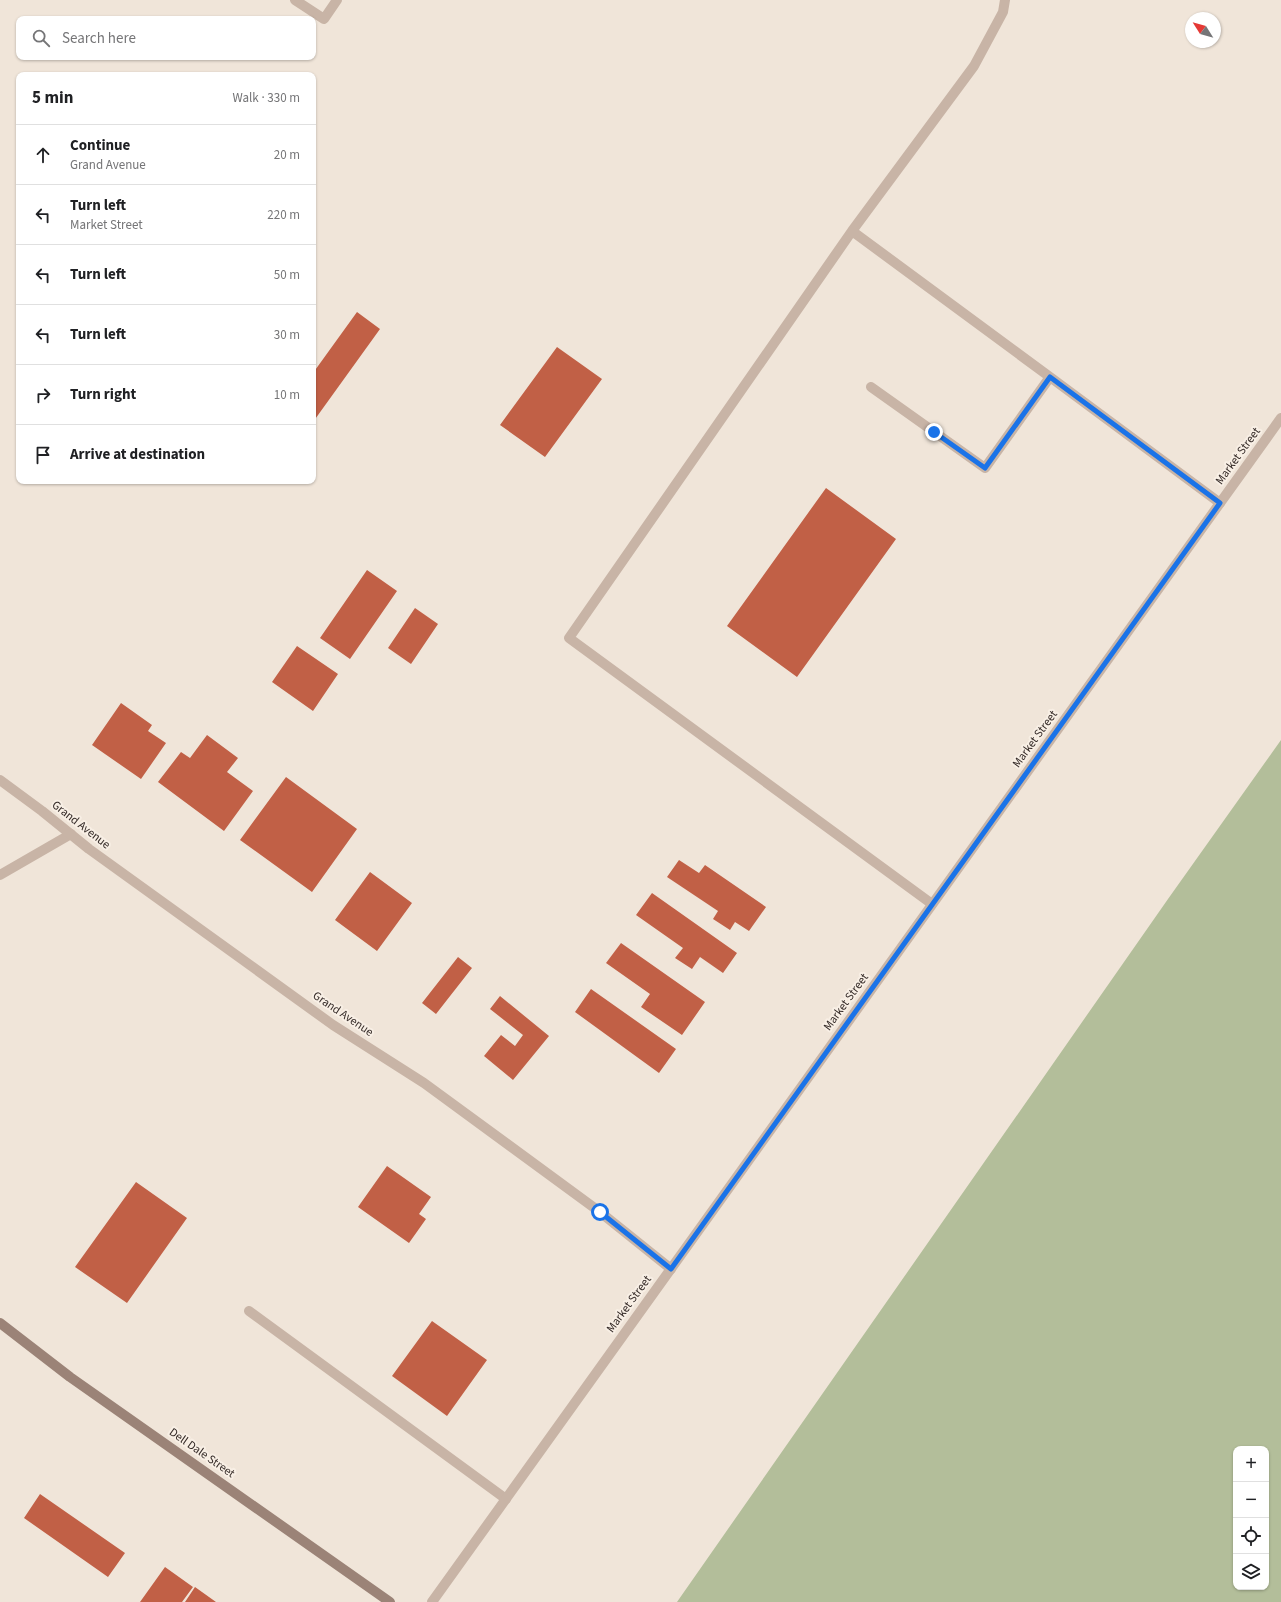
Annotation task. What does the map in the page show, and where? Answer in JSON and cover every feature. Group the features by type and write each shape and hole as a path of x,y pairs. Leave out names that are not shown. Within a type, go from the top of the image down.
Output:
{"main road":[{"name":"Dell Dale Street","path":"0,1323 70,1377 390,1602"}],"street":[{"path":"295,0 324,19 337,0"},
{"path":"932,904 569,638 852,231 974,66 1003,12 1005,0"},
{"path":"852,231 1220,503"},
{"path":"871,387 985,468 1050,377"},
{"name":"Market Street","path":"432,1602 1281,418"},
{"name":"Grand Avenue","path":"0,780 42,811 89,849 333,1025 424,1083 600,1212 671,1269"},
{"path":"0,875 71,834"},
{"path":"249,1311 506,1499"}],"green space":[{"path":"1281,740 1281,1602 677,1602 1168,899"}],"building":[{"path":"357,312 380,329 316,418 316,369"},
{"path":"557,347 602,379 545,457 500,425"},
{"path":"826,488 896,539 797,677 727,626"},
{"path":"367,570 397,591 350,659 320,638"},
{"path":"415,608 438,624 411,664 388,648"},
{"path":"297,646 338,674 313,711 272,682"},
{"path":"121,703 152,725 148,731 166,743 141,779 92,745"},
{"path":"207,735 238,758 227,772 253,791 224,831 158,782 181,752 190,758"},
{"path":"286,777 357,829 312,892 240,840"},
{"path":"679,860 699,873 705,865 766,907 749,931 735,922 730,930 713,919 718,911 667,877"},
{"path":"370,872 412,903 377,951 335,920"},
{"path":"652,893 737,953 723,973 700,957 692,969 675,958 683,948 636,915"},
{"path":"621,943 705,1002 682,1035 641,1007 650,994 606,963"},
{"path":"458,957 472,968 436,1014 422,1003"},
{"path":"591,989 676,1049 659,1073 575,1012"},
{"path":"500,996 549,1036 513,1080 484,1056 501,1035 515,1046 523,1035 490,1009"},
{"path":"387,1166 431,1197 419,1214 426,1219 409,1243 358,1207"},
{"path":"136,1182 187,1218 127,1303 75,1267"},
{"path":"432,1321 487,1360 447,1416 392,1376"},
{"path":"40,1494 125,1553 108,1577 24,1518"},
{"path":"165,1567 193,1587 182,1602 140,1602"},
{"path":"195,1587 216,1602 185,1602"}],"route":[{"path":"600,1212 671,1269 1220,503 1050,377 985,468 934,432"}]}
